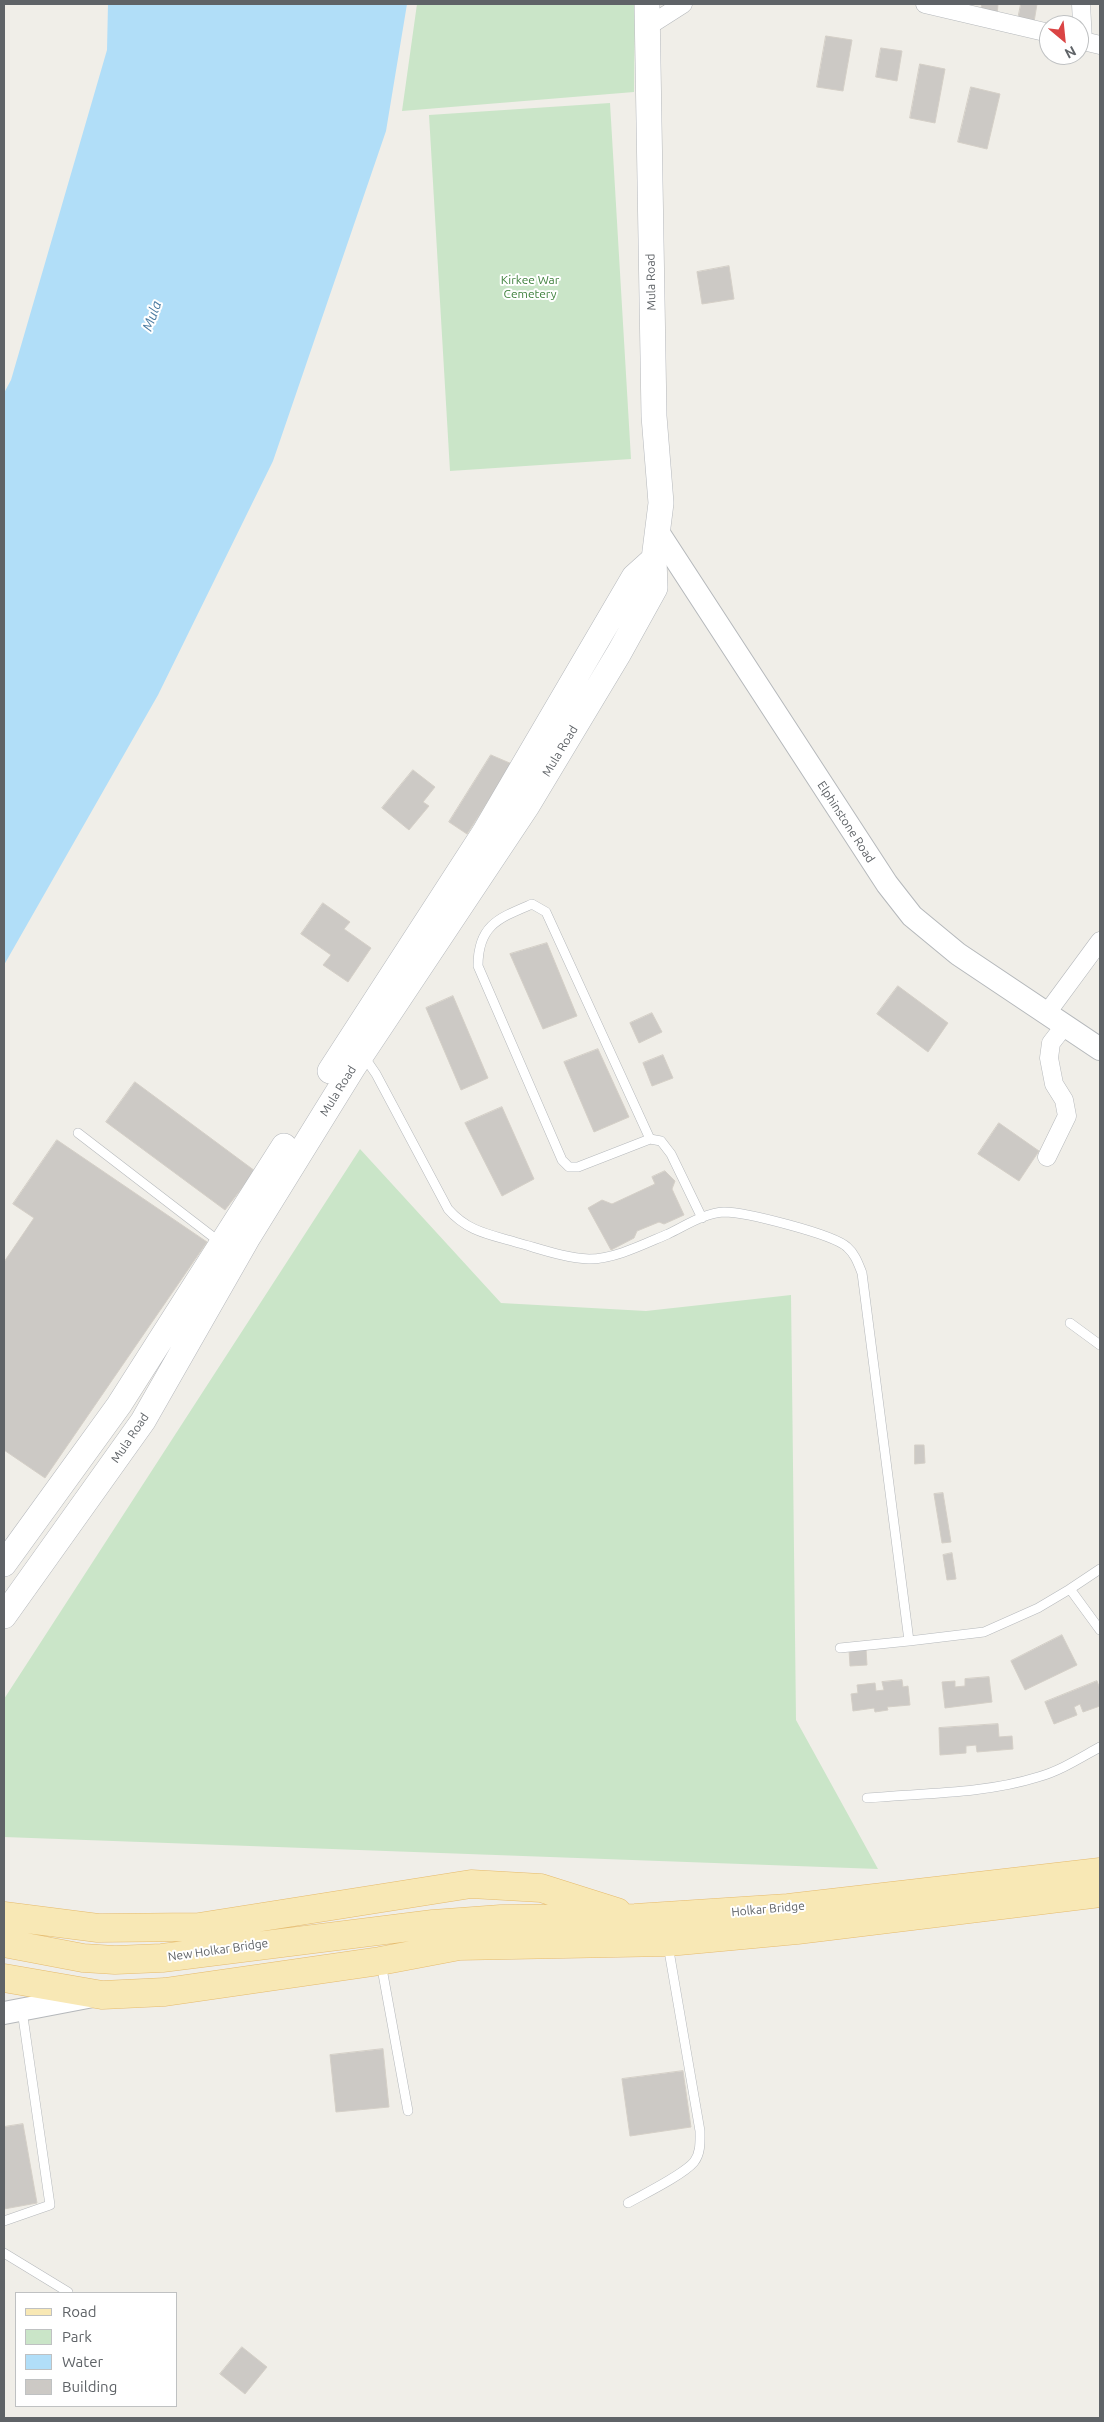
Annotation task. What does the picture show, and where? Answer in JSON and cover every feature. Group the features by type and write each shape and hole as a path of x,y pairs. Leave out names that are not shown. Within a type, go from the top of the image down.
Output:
{"main road":[{"name":"Mula Road","path":"4,1564 230,1250 356,1046 466,879 541,760 634,577 654,559 661,503 654,416 647,16"},
{"name":"Mula Road","path":"4,1616 144,1421 230,1250"},
{"path":"144,1368 165,1382"},
{"path":"4,1978 102,1995 165,1992 380,1960 459,1946 668,1942 1096,1879"},
{"name":"Holkar Bridge","path":"433,1924 501,1919 635,1918 788,1908 1096,1879"},
{"path":"4,1916 98,1928 199,1927 471,1884 540,1888 635,1918"},
{"name":"New Holkar Bridge","path":"4,1943 83,1958 162,1958 433,1924"}],"street":[{"path":"647,16 683,4"},
{"path":"925,4 1039,31"},
{"name":"Elphinstone Road","path":"658,532 887,884 912,916 958,954 1100,1049"},
{"path":"1047,1157 1067,1116 1064,1100 1054,1084 1049,1058 1056,1019 1076,974 1100,941"},
{"path":"1076,974 1100,963"},
{"path":"13,2012 102,1995"}],"lane":[{"path":"650,1139 546,912 532,904 497,919 478,949 478,966 562,1160 569,1167 578,1167 650,1139 661,1142 671,1154 702,1218"},
{"path":"356,1046 376,1074 448,1209 460,1223 480,1232 549,1251 588,1259 612,1256 702,1218 723,1212 784,1222 846,1246 856,1258 862,1273 909,1641"},
{"path":"78,1133 230,1250"},
{"path":"1070,1323 1100,1345"},
{"path":"840,1648 984,1632 1038,1608 1100,1569"},
{"path":"1070,1589 1100,1630"},
{"path":"867,1798 1006,1785 1039,1777 1072,1763 1100,1747"},
{"path":"628,2203 688,2167 694,2161 700,2147 700,2131 668,1942"},
{"path":"380,1960 408,2110"},
{"path":"4,2221 50,2205 13,2012"},
{"path":"4,2253 68,2292"}],"green space":[{"path":"417,4 635,4 634,92 402,111"},
{"name":"Kirkee War Cemetery","path":"610,103 631,459 450,471 429,115"},
{"path":"360,1149 501,1303 646,1311 791,1295 796,1720 878,1869 4,1837 4,1699"}],"water":[{"name":"Mula","path":"108,4 407,4 386,131 273,461 158,695 4,965 4,393 11,380 107,50"}],"building":[{"path":"982,4 998,4 997,17 981,15"},
{"path":"1021,4 1037,4 1034,22 1018,19"},
{"path":"826,36 852,40 843,91 817,87"},
{"path":"881,48 902,51 897,81 876,77"},
{"path":"920,64 945,69 935,123 910,118"},
{"path":"971,87 1000,94 987,149 958,142"},
{"path":"729,266 734,299 702,304 697,272"},
{"path":"491,755 512,764 467,834 449,822"},
{"path":"413,770 435,787 423,802 429,806 409,830 382,808"},
{"path":"323,903 350,922 344,929 371,948 348,982 323,965 331,955 301,934"},
{"path":"547,943 577,1016 543,1029 510,954"},
{"path":"898,986 948,1023 928,1052 877,1014"},
{"path":"453,996 488,1078 461,1090 426,1008"},
{"path":"652,1013 662,1032 639,1043 630,1023"},
{"path":"598,1049 629,1117 594,1132 564,1062"},
{"path":"663,1055 673,1078 652,1086 643,1063"},
{"path":"135,1082 255,1171 225,1210 106,1122"},
{"path":"502,1107 534,1179 502,1196 465,1123"},
{"path":"999,1123 1039,1151 1019,1181 978,1154"},
{"path":"57,1140 207,1242 45,1478 4,1450 4,1262 34,1218 13,1204"},
{"path":"665,1171 675,1181 672,1189 684,1215 664,1224 659,1222 637,1231 634,1238 611,1250 588,1208 602,1200 612,1204 655,1184 652,1177"},
{"path":"915,1445 924,1445 925,1463 915,1464"},
{"path":"943,1493 951,1542 942,1543 934,1494"},
{"path":"952,1553 956,1579 947,1580 943,1555"},
{"path":"1062,1635 1077,1665 1025,1690 1011,1661"},
{"path":"866,1649 867,1665 850,1666 849,1650"},
{"path":"989,1677 992,1702 945,1708 942,1682 955,1681 955,1687 965,1686 965,1679"},
{"path":"902,1680 903,1687 908,1686 910,1705 887,1707 888,1710 875,1712 874,1708 853,1711 851,1694 858,1693 857,1685 875,1683 876,1691 884,1690 882,1682"},
{"path":"1097,1681 1100,1689 1100,1706 1083,1712 1080,1704 1074,1707 1077,1715 1054,1724 1045,1702"},
{"path":"998,1724 999,1737 1012,1736 1013,1749 977,1752 976,1745 966,1746 966,1753 940,1755 939,1728"},
{"path":"383,2049 389,2107 336,2112 330,2055"},
{"path":"683,2071 691,2127 630,2136 622,2079"},
{"path":"23,2124 37,2203 4,2209 4,2127"},
{"path":"242,2347 267,2367 245,2394 220,2374"}]}
